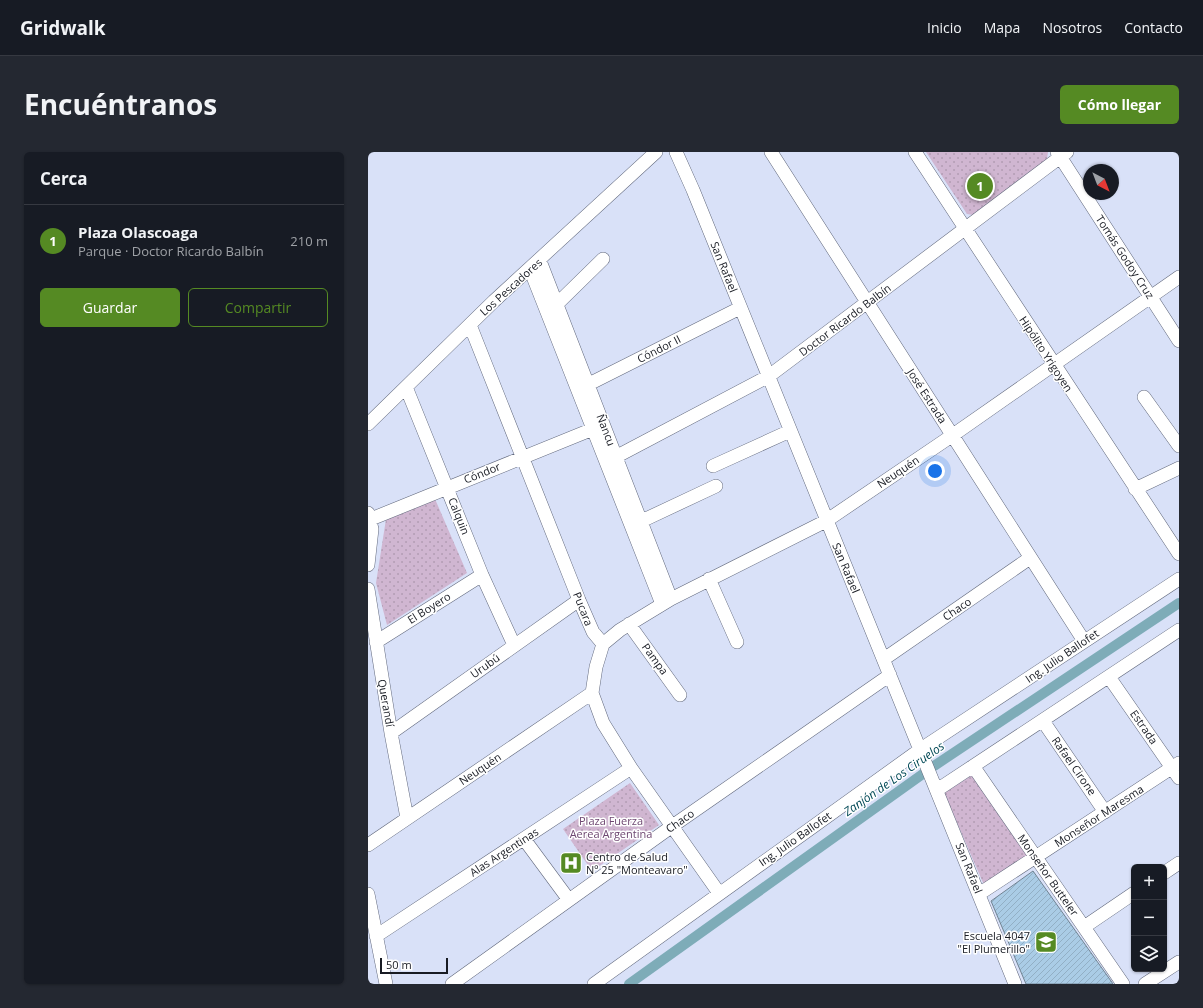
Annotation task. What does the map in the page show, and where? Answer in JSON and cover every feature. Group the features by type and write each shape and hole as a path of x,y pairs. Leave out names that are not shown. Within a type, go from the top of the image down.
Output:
{"street":[{"name":"Los Pescadores","path":"368,424 470,325 656,152"},
{"name":"San Rafael","path":"676,152 826,521 884,659 1015,984"},
{"name":"José Estrada","path":"771,152 1084,641"},
{"name":"Hipólito Yrigoyen","path":"915,152 1179,554"},
{"name":"Doctor Ricardo Balbín","path":"611,459 768,376 966,229 1062,154"},
{"name":"Tomás Godoy Cruz","path":"1062,154 1150,297 1179,341"},
{"path":"557,304 603,259"},
{"name":"Ñancu","path":"535,265 557,304 583,387 593,428 611,459"},
{"name":"Ñancu","path":"535,265 667,602"},
{"name":"Neuquén","path":"603,644 629,624 667,602 709,579 826,521 953,435 1179,277"},
{"name":"Cóndor II","path":"583,387 740,308"},
{"name":"Pucara","path":"470,325 579,600 593,632 603,644"},
{"name":"Calquin","path":"406,386 482,575 514,645"},
{"path":"1144,397 1179,446"},
{"name":"Cóndor","path":"369,516 447,488 593,428"},
{"path":"713,466 790,431"},
{"path":"1135,489 1179,468"},
{"path":"636,523 716,486"},
{"path":"368,565 372,528 369,516"},
{"name":"Chaco","path":"884,659 1030,558"},
{"name":"El Boyero","path":"376,642 482,575"},
{"path":"709,579 737,642"},
{"name":"Ing. Julio Ballofet","path":"594,984 719,893 1084,641 1179,579"},
{"name":"Querandí","path":"368,588 391,733 408,818"},
{"name":"Urubú","path":"391,733 579,600"},
{"name":"Pampa","path":"629,624 680,695"},
{"path":"935,786 973,766 1179,630"},
{"path":"603,644 596,667 592,693 603,723 671,827 719,893"},
{"name":"Chaco","path":"452,984 671,827 890,675"},
{"name":"Estrada","path":"1109,677 1177,770"},
{"name":"Neuquén","path":"368,845 592,693"},
{"name":"Rafael Cirone","path":"1043,721 1105,812"},
{"name":"Monseñor Butteler","path":"973,766 1123,984"},
{"name":"Alas Argentinas","path":"376,936 631,768"},
{"name":"Monseñor Maresma","path":"979,894 1105,812 1177,770"},
{"path":"524,839 568,900"},
{"path":"1167,871 1179,863"},
{"path":"368,894 386,984"},
{"path":"1084,926 1131,895"},
{"path":"1145,984 1179,962"}],"green space":[{"path":"926,152 1048,152 1047,159 973,215 967,214"},
{"path":"435,499 467,573 387,625 376,583 386,519"},
{"path":"972,775 1028,856 984,885 944,793"},
{"name":"Plaza Fuerza Aerea Argentina","path":"630,783 659,825 592,871 563,829"}],"building":[{"name":"Escuela 4047 \"El Plumerillo\"","path":"1033,871 1113,984 1026,984 991,901"}],"waterway":[{"name":"Zanjón de Los Ciruelos","path":"629,984 934,766 1179,603"}],"place":[{"name":"Plaza Olascoaga","path":"980,186"},
{"name":"Centro de Salud Nº 25 \"Monteavaro\"","path":"571,863"},
{"name":"Escuela 4047 \"El Plumerillo\"","path":"1046,942"}]}
